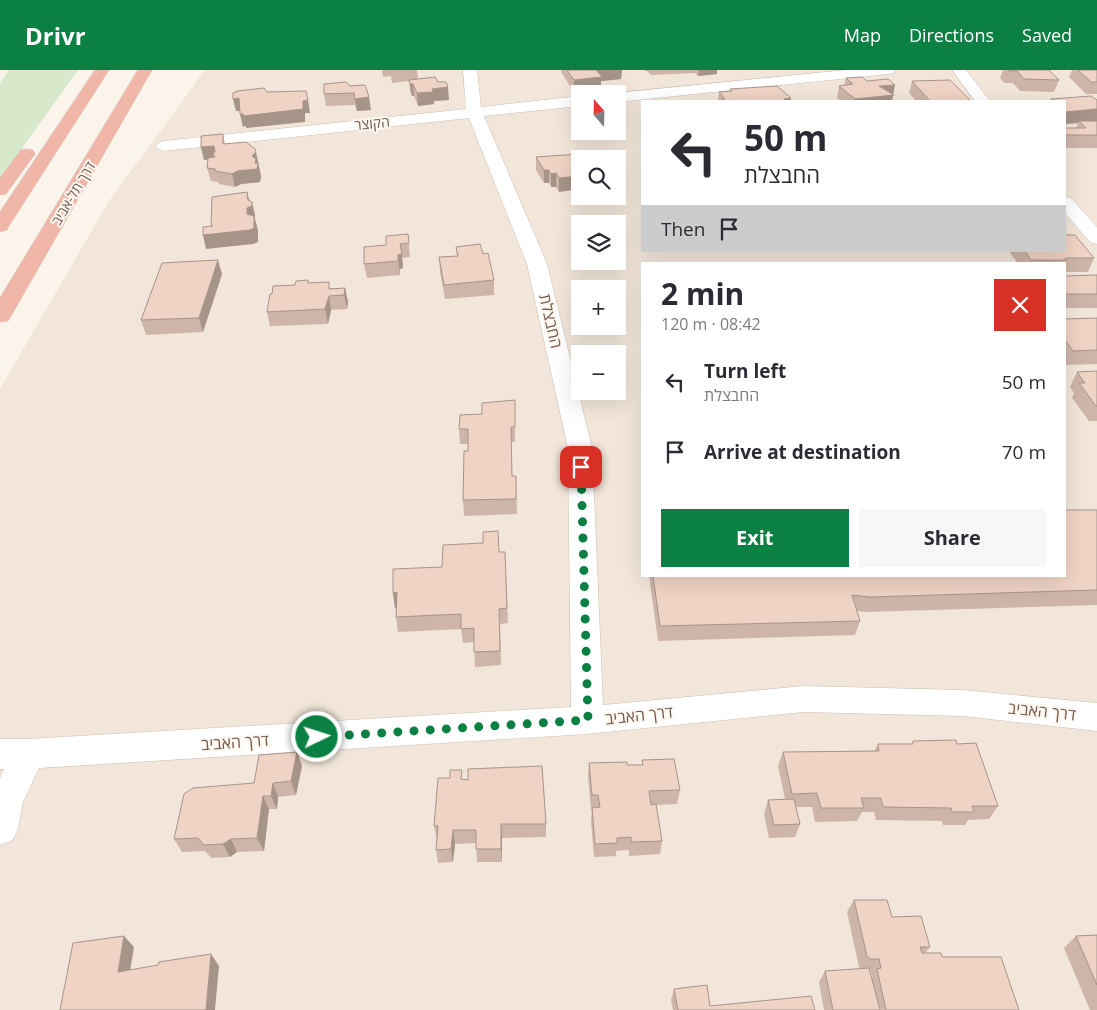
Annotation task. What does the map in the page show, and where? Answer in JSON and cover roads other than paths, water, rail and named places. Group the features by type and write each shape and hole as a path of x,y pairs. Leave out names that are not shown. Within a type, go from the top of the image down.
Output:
{"highway":[{"path":"0,190 89,70"},
{"path":"0,226 102,70"},
{"name":"דרך תל-אביב","path":"0,316 145,70"}],"street":[{"name":"החבצלת","path":"470,70 474,112 537,264 580,448 588,720"},
{"path":"626,97 888,70"},
{"path":"959,70 982,100"},
{"name":"הקוצר","path":"164,146 571,102"},
{"path":"1066,203 1097,238"},
{"name":"דרך האביב","path":"14,754 588,720 802,699 963,703 1097,717"},
{"path":"0,828 14,754"}]}
